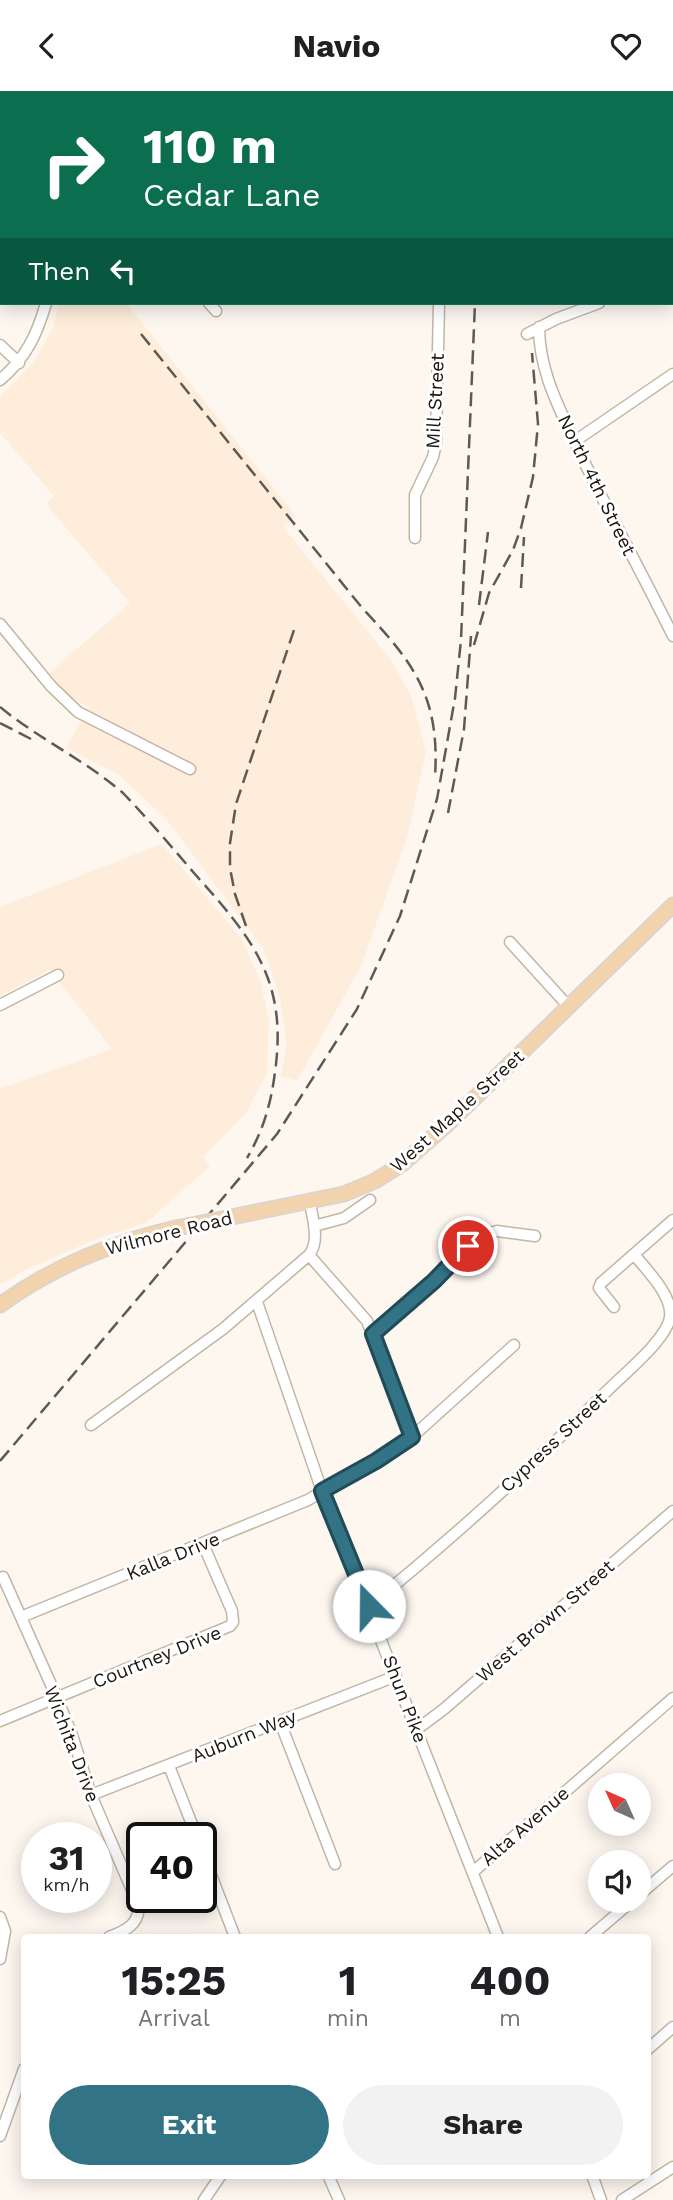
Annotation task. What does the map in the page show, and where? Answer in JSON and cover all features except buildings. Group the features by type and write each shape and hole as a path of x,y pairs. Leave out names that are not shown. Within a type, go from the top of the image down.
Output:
{"main road":[{"name":"West Maple Street","path":"310,1203 360,1188 402,1164 446,1126 673,905"},
{"name":"Wilmore Road","path":"0,1305 47,1274 114,1244 176,1228 310,1203"}],"street":[{"path":"0,380 19,363 33,342 45,305"},
{"name":"Mill Street","path":"415,538 415,495 433,457 436,443 439,305"},
{"path":"527,334 594,305"},
{"name":"North 4th Street","path":"539,327 544,372 575,441 673,636"},
{"path":"0,345 19,363"},
{"path":"575,441 673,374"},
{"path":"0,624 65,701 86,717 190,769"},
{"path":"510,942 569,1007"},
{"path":"0,1005 58,975"},
{"path":"314,1226 344,1218 370,1200"},
{"path":"91,1425 257,1302 309,1255 315,1245 310,1203"},
{"path":"614,1307 599,1288 603,1281 673,1220"},
{"path":"373,1334 480,1236 497,1231 535,1236"},
{"name":"Cypress Street","path":"369,1606 495,1498 578,1420 650,1347 666,1327 672,1313 667,1298 634,1254"},
{"path":"309,1255 358,1308 373,1334 412,1437"},
{"name":"Shun Pike","path":"257,1302 322,1491 497,1934"},
{"name":"Kalla Drive","path":"21,1617 308,1500 412,1437 514,1345"},
{"name":"West Brown Street","path":"416,1730 444,1709 673,1511"},
{"name":"Courtney Drive","path":"0,1721 230,1626 233,1622 232,1611 203,1544"},
{"name":"Wichita Drive","path":"3,1577 57,1698 91,1795 138,1904 139,1911 134,1924 115,1934"},
{"name":"Auburn Way","path":"91,1795 396,1676"},
{"name":"Alta Avenue","path":"473,1872 673,1698"},
{"path":"279,1722 335,1864"},
{"path":"169,1766 191,1822"},
{"path":"651,1884 673,1865"},
{"path":"217,1890 234,1934"},
{"path":"594,1934 618,1913"},
{"path":"0,1917 5,1931 0,1959"},
{"path":"651,2046 673,2027"},
{"path":"0,2136 21,2087"},
{"path":"622,2200 673,2167"},
{"path":"204,2200 218,2179"},
{"path":"330,2179 340,2200"},
{"path":"593,2179 601,2200"}],"shaded area":[{"path":"59,305 128,305 295,515 283,527 391,660 411,696 426,752 407,837 361,966 297,1081 281,1076 287,1045 280,998 264,949 166,819 118,774 66,748 89,707 68,696 49,673 130,603 46,504 54,496 0,433 0,397 34,361 53,328"},
{"path":"162,844 241,938 260,980 269,1019 267,1073 246,1113 203,1157 210,1166 146,1223 96,1239 23,1271 0,1285 0,1089 112,1049 50,970 0,996 0,907"}],"railway":[{"path":"0,1461 277,1134 357,1009 400,916 437,799 455,698 461,640 475,305"},
{"path":"141,334 410,665 428,704 433,725 435,777"},
{"path":"474,645 489,593 513,550 521,528 533,477 538,424 532,353"},
{"path":"479,605 488,532"},
{"path":"521,588 524,537"},
{"path":"246,926 230,868 230,843 236,804 295,627"},
{"path":"448,813 464,729 471,636"},
{"path":"0,707 123,793 215,896 249,940 270,986 276,1011 278,1040 269,1106 258,1138 247,1158"},
{"path":"0,723 31,739"}],"route":[{"path":"369,1606 322,1491 412,1437 373,1334 434,1281 468,1246"}]}
